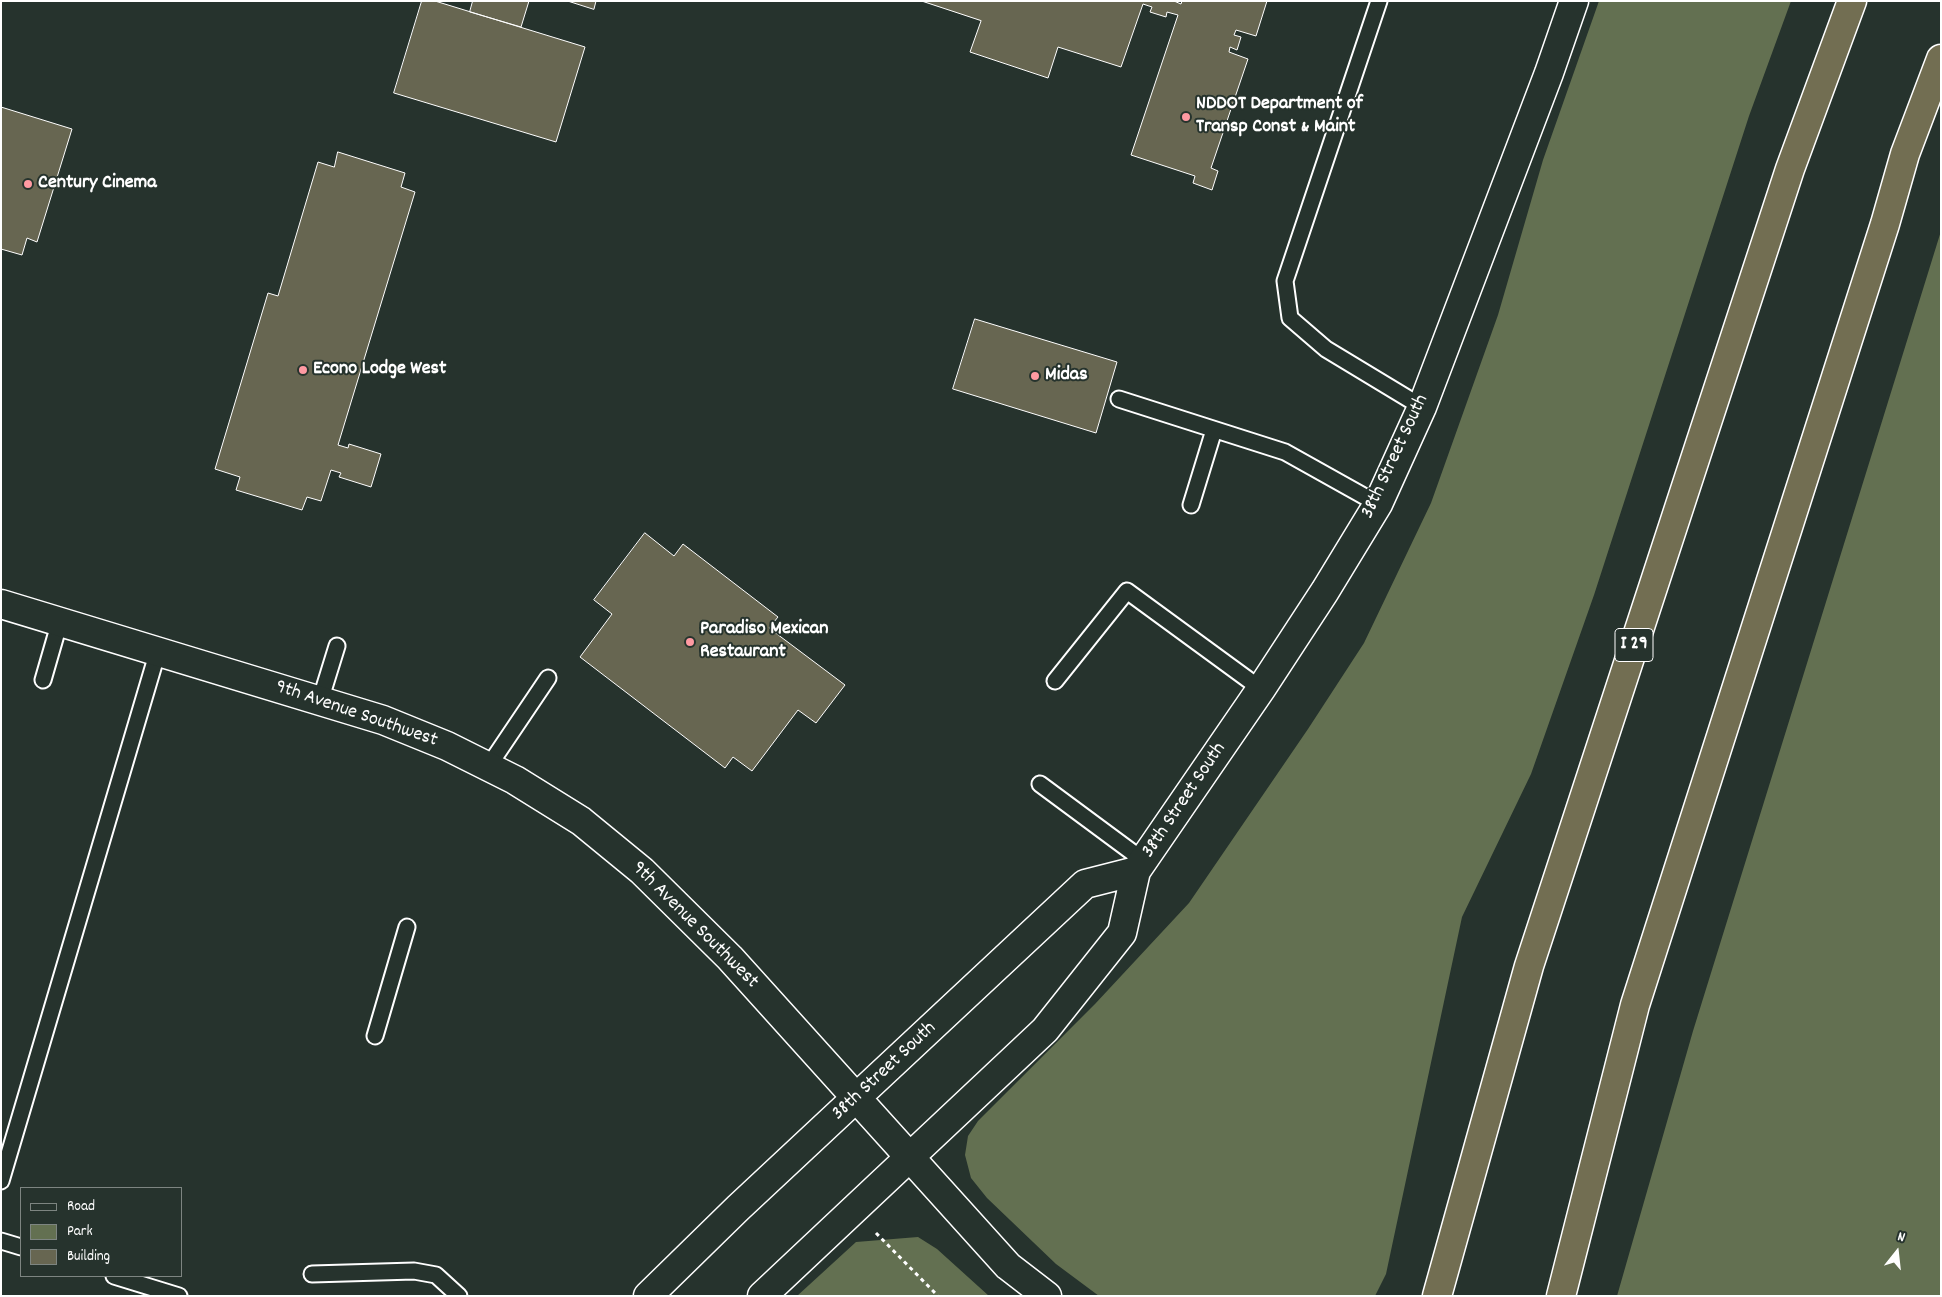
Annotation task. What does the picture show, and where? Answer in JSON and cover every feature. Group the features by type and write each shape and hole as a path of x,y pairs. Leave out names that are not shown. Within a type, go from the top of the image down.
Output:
{"highway":[{"name":"I 29","path":"1437,1296 1532,956 1790,169 1852,1"},
{"path":"1561,1296 1635,1005 1882,234 1904,154 1941,59"}],"street":[{"name":"38th Street South","path":"762,1296 1046,1030 1122,933 1140,866 1261,689 1378,504 1422,407 1549,73 1574,1"},
{"name":"9th Avenue Southwest","path":"1,604 383,720 447,746 516,780 581,821 642,871 730,958 1008,1266 1047,1296"},
{"name":"38th Street South","path":"648,1296 738,1208 1085,884 1140,866"}],"lane":[{"path":"1379,1 1285,281 1290,318 1326,349 1422,407"},
{"path":"1119,399 1285,452 1378,504"},
{"path":"1191,505 1214,430"},
{"path":"1055,680 1126,592 1261,689"},
{"path":"44,680 60,621"},
{"path":"320,701 337,646"},
{"path":"1,1181 158,651"},
{"path":"488,767 548,678"},
{"path":"1040,784 1140,866"},
{"path":"375,1036 407,927"},
{"path":"1,1241 20,1247"},
{"path":"312,1274 414,1270 436,1275 460,1296"},
{"path":"117,1277 179,1296"}],"path":[{"path":"876,1233 938,1296"}],"green space":[{"path":"1599,1 1791,1 1749,116 1594,595 1531,774 1462,917 1386,1274 1375,1296 1099,1296 1056,1264 987,1198 971,1178 965,1155 968,1136 978,1121 1095,1004 1189,903 1308,729 1364,643 1431,503 1498,315 1543,160"},
{"path":"1941,231 1941,1296 1617,1296 1693,1031"},
{"path":"918,1237 937,1249 989,1296 797,1296 856,1242"}],"building":[{"path":"422,1 435,1 585,47 556,142 394,93"},
{"path":"473,1 529,1 521,27 470,12"},
{"path":"568,1 596,1 594,9"},
{"name":"NDDOT Department of Transp Const & Maint","path":"922,1 1174,1 1181,4 1182,1 1267,1 1256,36 1236,30 1234,35 1241,37 1237,50 1230,47 1229,52 1248,59 1211,168 1218,171 1212,190 1193,183 1195,176 1131,155 1178,15 1167,12 1166,17 1150,12 1152,7 1143,4 1121,67 1058,47 1048,78 970,52 981,21"},
{"name":"Century Cinema","path":"1,107 72,129 37,242 27,238 22,255 1,249"},
{"name":"Econo Lodge West","path":"338,152 405,173 401,187 415,192 338,445 348,448 349,444 381,454 371,487 339,477 341,473 331,470 321,501 307,497 302,510 236,490 240,477 215,469 268,293 278,296 318,162 334,167"},
{"name":"Midas","path":"975,319 1117,362 1096,433 953,389"},
{"name":"Paradiso Mexican Restaurant","path":"645,533 674,556 683,544 778,617 769,628 845,685 816,723 798,710 752,771 733,757 725,768 580,657 612,614 594,600"}],"place":[{"name":"NDDOT Department of Transp Const & Maint","path":"1186,117"},
{"name":"Century Cinema","path":"28,184"},
{"name":"Econo Lodge West","path":"303,370"},
{"name":"Midas","path":"1035,376"},
{"name":"Paradiso Mexican Restaurant","path":"690,642"}]}
